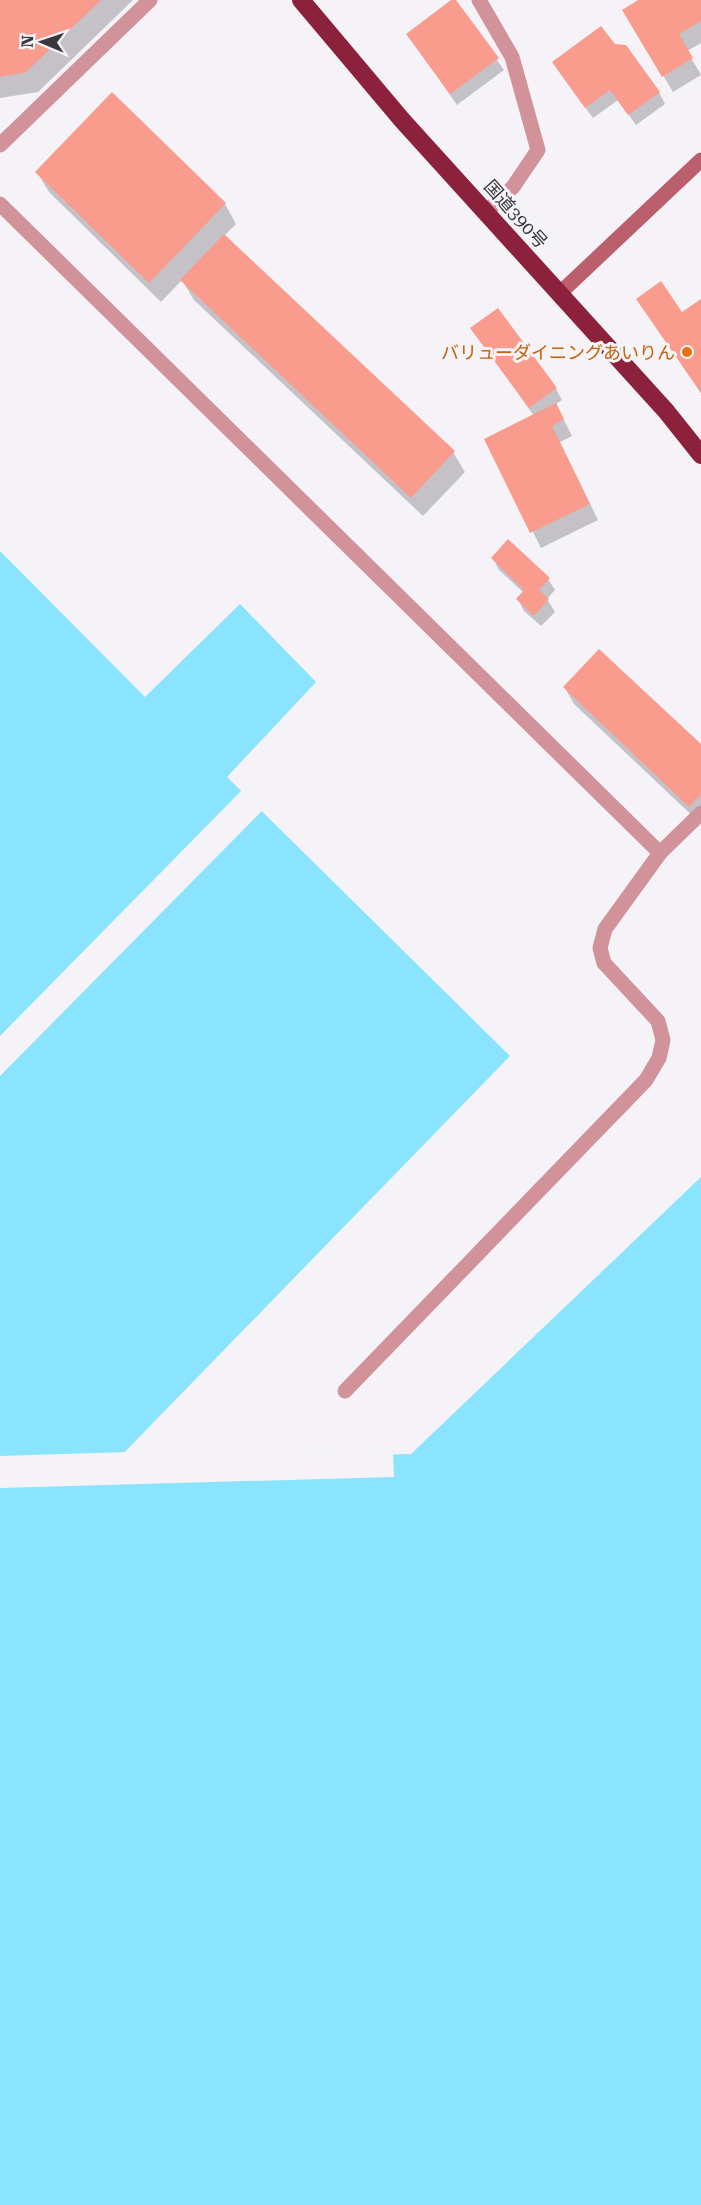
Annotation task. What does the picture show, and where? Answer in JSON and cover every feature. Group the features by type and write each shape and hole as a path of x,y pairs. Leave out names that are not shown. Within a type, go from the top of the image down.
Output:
{"highway":[{"name":"国道390号","path":"301,0 402,120 666,411 701,455"}],"street":[{"path":"0,145 150,0"},
{"path":"479,0 512,57 538,150 513,187 486,212"},
{"path":"559,294 701,160"},
{"path":"0,204 660,853"},
{"path":"345,1391 646,1080 659,1058 663,1040 658,1021 604,963 600,948 605,929 660,853 701,813"}],"water":[{"path":"0,551 145,697 240,604 316,682 227,777 510,1056 116,1461 411,1454 701,1177 701,2205 0,2205"}],"pier":[{"path":"243,789 264,809 0,1076 0,1036"},
{"path":"128,1452 123,1458 393,1452 394,1477 0,1488 0,1456"}],"building":[{"path":"0,0 101,0 26,72 0,77"},
{"path":"451,0 456,0 499,58 450,94 406,34"},
{"path":"638,0 701,0 701,21 679,34 693,58 662,77 622,10"},
{"path":"601,26 615,44 626,45 660,92 628,115 610,90 585,108 552,62"},
{"path":"112,92 226,203 149,283 35,172"},
{"path":"224,234 455,451 411,498 180,280"},
{"name":"バリューダイニングあいりん","path":"661,281 682,312 701,299 701,393 636,299"},
{"path":"498,308 557,388 529,408 470,328"},
{"path":"556,403 564,419 552,426 590,504 530,533 484,439"},
{"path":"508,539 550,578 539,590 549,599 534,616 516,599 524,590 491,558"},
{"path":"599,649 701,744 701,794 689,807 563,687"}],"place":[{"name":"バリューダイニングあいりん","path":"687,352"}]}
